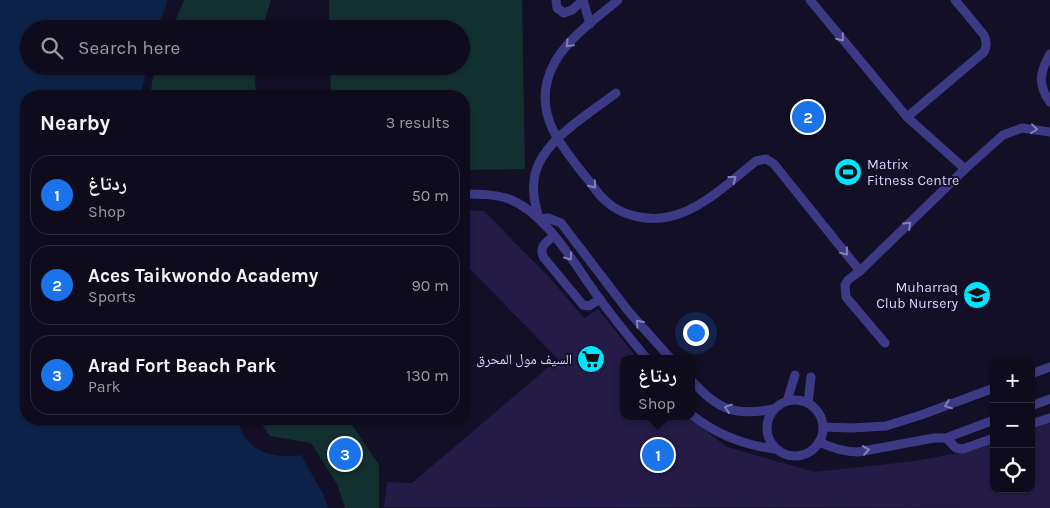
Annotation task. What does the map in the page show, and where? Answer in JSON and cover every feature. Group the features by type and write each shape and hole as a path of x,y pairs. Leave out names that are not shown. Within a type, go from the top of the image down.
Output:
{"lane":[{"path":"556,0 557,8 564,13 572,10 583,0 590,24"},
{"path":"618,0 562,52 553,66 547,81 545,97 546,114 556,139 607,203 628,214 650,218 666,218 688,210 703,201 756,161 761,159 770,161 860,271"},
{"path":"810,0 907,117 965,169"},
{"path":"907,117 984,52 986,48 984,35 955,0"},
{"path":"1050,54 1044,67 1041,86 1050,102"},
{"path":"539,219 533,192 534,179 542,155 556,139 616,93"},
{"path":"885,343 846,297 845,285 848,280 860,271 965,169 1003,135 1022,128 1050,132"},
{"path":"470,194 492,195 510,199 539,219 644,355"},
{"path":"539,219 548,218 561,222 629,312 667,355"},
{"path":"554,236 543,245 541,252 544,258 583,304 589,306 600,299"},
{"path":"1035,373 1050,367"},
{"path":"787,400 795,375"},
{"path":"808,403 810,377"},
{"path":"695,385 706,398 727,409 750,413 773,409"},
{"path":"823,427 886,426 990,389"},
{"path":"695,417 716,432 745,444 775,449 782,454 799,456 808,453 819,442 823,427 819,413 808,403 794,399 779,404 773,409 766,425 767,434 775,449"},
{"path":"1035,405 1050,399"},
{"path":"1035,423 1050,418"},
{"path":"819,442 830,448 858,452 934,438 946,438 990,422"},
{"path":"946,438 953,446 960,449 990,439"}],"green space":[{"path":"184,0 271,0 265,20 176,20"},
{"path":"329,0 522,0 525,169 470,170 470,90 331,90 330,75 470,75 470,20 329,20"},
{"path":"154,75 255,75 256,90 151,90"},
{"path":"262,425 352,425 379,465 379,508 345,508 337,484 311,443 270,436"}],"water":[{"path":"0,0 168,0 160,20 20,20 20,75 146,75 142,90 20,90 20,425 240,425 246,439 261,451 280,456 301,455 323,494 328,508 0,508"}],"building":[{"name":"السيف مول المحرق","path":"470,210 484,211 548,276 584,318 598,309 635,355 620,355 620,420 692,420 727,447 815,472 915,461 958,453 990,443 990,493 1035,493 1035,428 1050,423 1050,508 384,507 387,482 412,483 558,359 470,269"}],"place":[{"name":"Aces Taikwondo Academy","path":"808,117"},
{"name":"Matrix Fitness Centre","path":"848,172"},
{"name":"Muharraq Club Nursery","path":"977,295"},
{"name":"السيف مول المحرق","path":"591,359"},
{"name":"Arad Fort Beach Park","path":"345,454"},
{"name":"ردتاغ","path":"658,455"}]}
